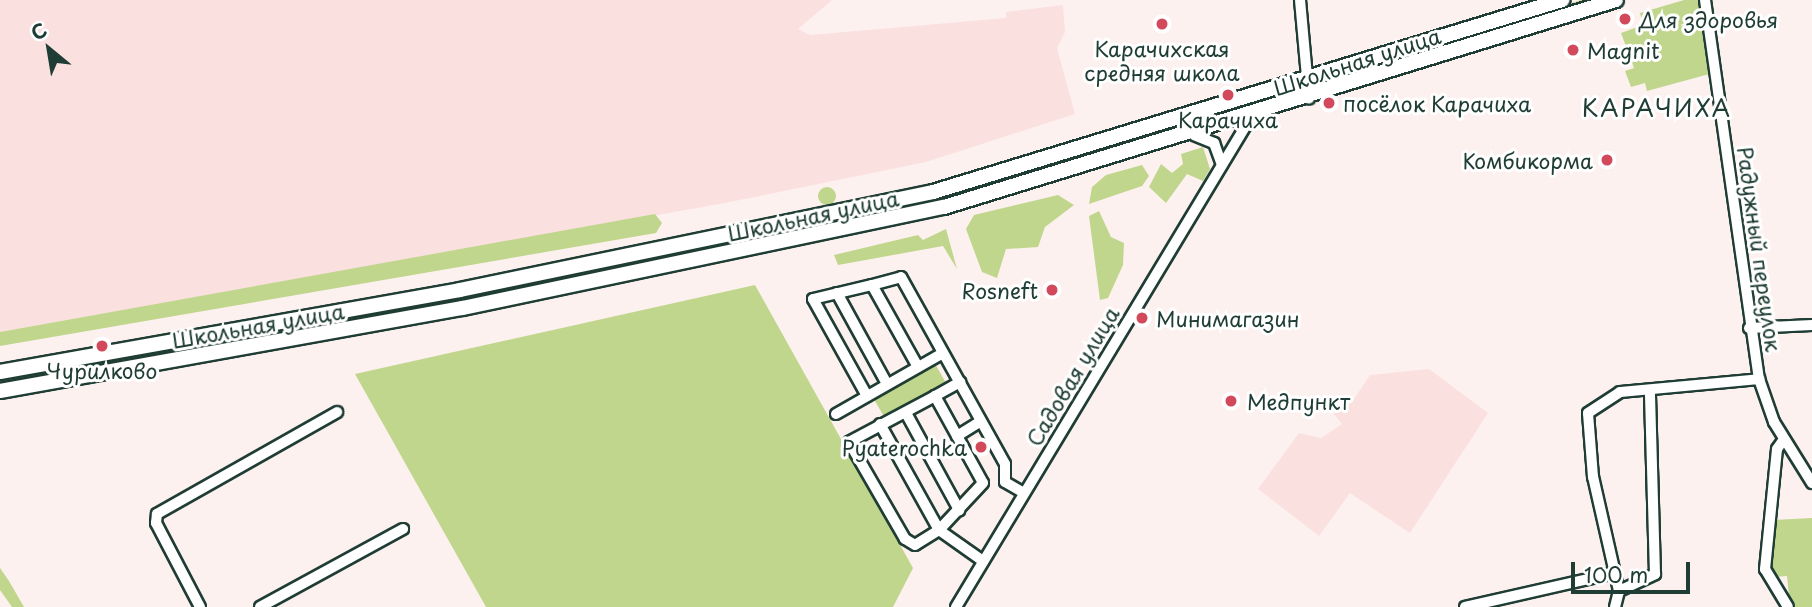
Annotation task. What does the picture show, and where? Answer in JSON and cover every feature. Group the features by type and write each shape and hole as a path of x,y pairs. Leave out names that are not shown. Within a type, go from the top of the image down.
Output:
{"main road":[{"name":"Школьная улица","path":"0,372 474,288 940,190 1246,101 1562,0"},
{"name":"Школьная улица","path":"0,391 477,306 944,207 1194,135 1616,0"},
{"path":"1246,101 1251,117"},
{"path":"940,190 944,207"}],"street":[{"name":"Школьная улица","path":"1300,0 1302,63 1309,99"},
{"name":"Радужный переулок","path":"1705,0 1749,328 1759,379 1784,439 1812,483"},
{"name":"Садовая улица","path":"956,607 1251,117"},
{"path":"1194,135 1214,143 1222,165"},
{"path":"867,396 813,299 872,285 903,281 1005,464 1002,477"},
{"path":"872,285 918,367"},
{"path":"837,293 887,384"},
{"path":"1749,328 1812,326"},
{"path":"836,414 943,353"},
{"path":"1615,607 1619,592 1594,477 1588,413 1620,392 1759,379"},
{"path":"960,382 849,442 905,539 915,545 939,530 983,483 1002,477"},
{"path":"1619,592 1655,575 1650,390"},
{"path":"935,396 983,483"},
{"path":"200,607 156,523 158,514 337,412"},
{"path":"906,413 959,510"},
{"path":"957,436 981,421"},
{"path":"880,424 939,530 984,561"},
{"path":"1784,439 1777,449 1765,569 1788,607"},
{"path":"1002,477 1024,493"},
{"path":"260,607 403,529"},
{"path":"1465,607 1615,573"}],"shaded area":[{"path":"0,0 832,0 798,29 810,35 1006,18 1006,12 1063,5 1065,32 1057,48 1075,114 926,162 725,203 0,332"},
{"path":"1429,369 1488,413 1410,533 1350,493 1319,536 1258,489 1299,433 1321,438 1342,424 1334,414 1352,402 1370,375"}],"green space":[{"path":"1581,0 1599,0 1312,91 1312,86"},
{"path":"1684,0 1702,0 1713,73 1647,91 1645,83 1631,87 1625,71 1634,68 1621,33 1643,25 1640,13"},
{"path":"1230,112 949,200 946,198 948,193"},
{"path":"1203,147 1210,169 1203,181 1187,174 1166,203 1149,187 1161,164 1172,173 1183,164 1181,154"},
{"path":"1142,165 1149,176 1142,186 1089,204 1092,187 1106,175"},
{"path":"827,187 834,189 834,203 827,205 820,203 818,196 820,189"},
{"path":"1058,195 1074,205 1045,227 1038,247 1006,249 997,278 982,272 966,229 974,215"},
{"path":"930,199 931,204 600,276 0,386 0,379 601,270"},
{"path":"1099,211 1111,237 1124,243 1123,265 1108,298 1100,300 1089,216"},
{"path":"655,214 662,223 656,233 0,346 0,332"},
{"path":"946,229 957,269 943,246 838,265 834,255 918,235 923,240"},
{"path":"755,285 913,568 893,607 486,607 355,374"},
{"path":"934,362 949,388 886,420 872,396"},
{"path":"1812,518 1812,607 1790,607 1787,576 1773,577 1765,563 1771,520"},
{"path":"0,568 24,607 12,607 0,590"}],"place":[{"name":"Для здоровья","path":"1625,19"},
{"name":"Карачихская средняя школа","path":"1162,24"},
{"name":"Magnit","path":"1573,50"},
{"name":"Карачиха","path":"1228,95"},
{"name":"посёлок Карачиха","path":"1329,103"},
{"name":"Комбикорма","path":"1607,160"},
{"name":"Rosneft","path":"1052,290"},
{"name":"Минимагазин","path":"1142,318"},
{"name":"Чурилково","path":"102,346"},
{"name":"Медпункт","path":"1231,401"},
{"name":"Pyaterochka","path":"981,447"}],"district":[{"name":"КАРАЧИХА","path":"1657,108"}]}
